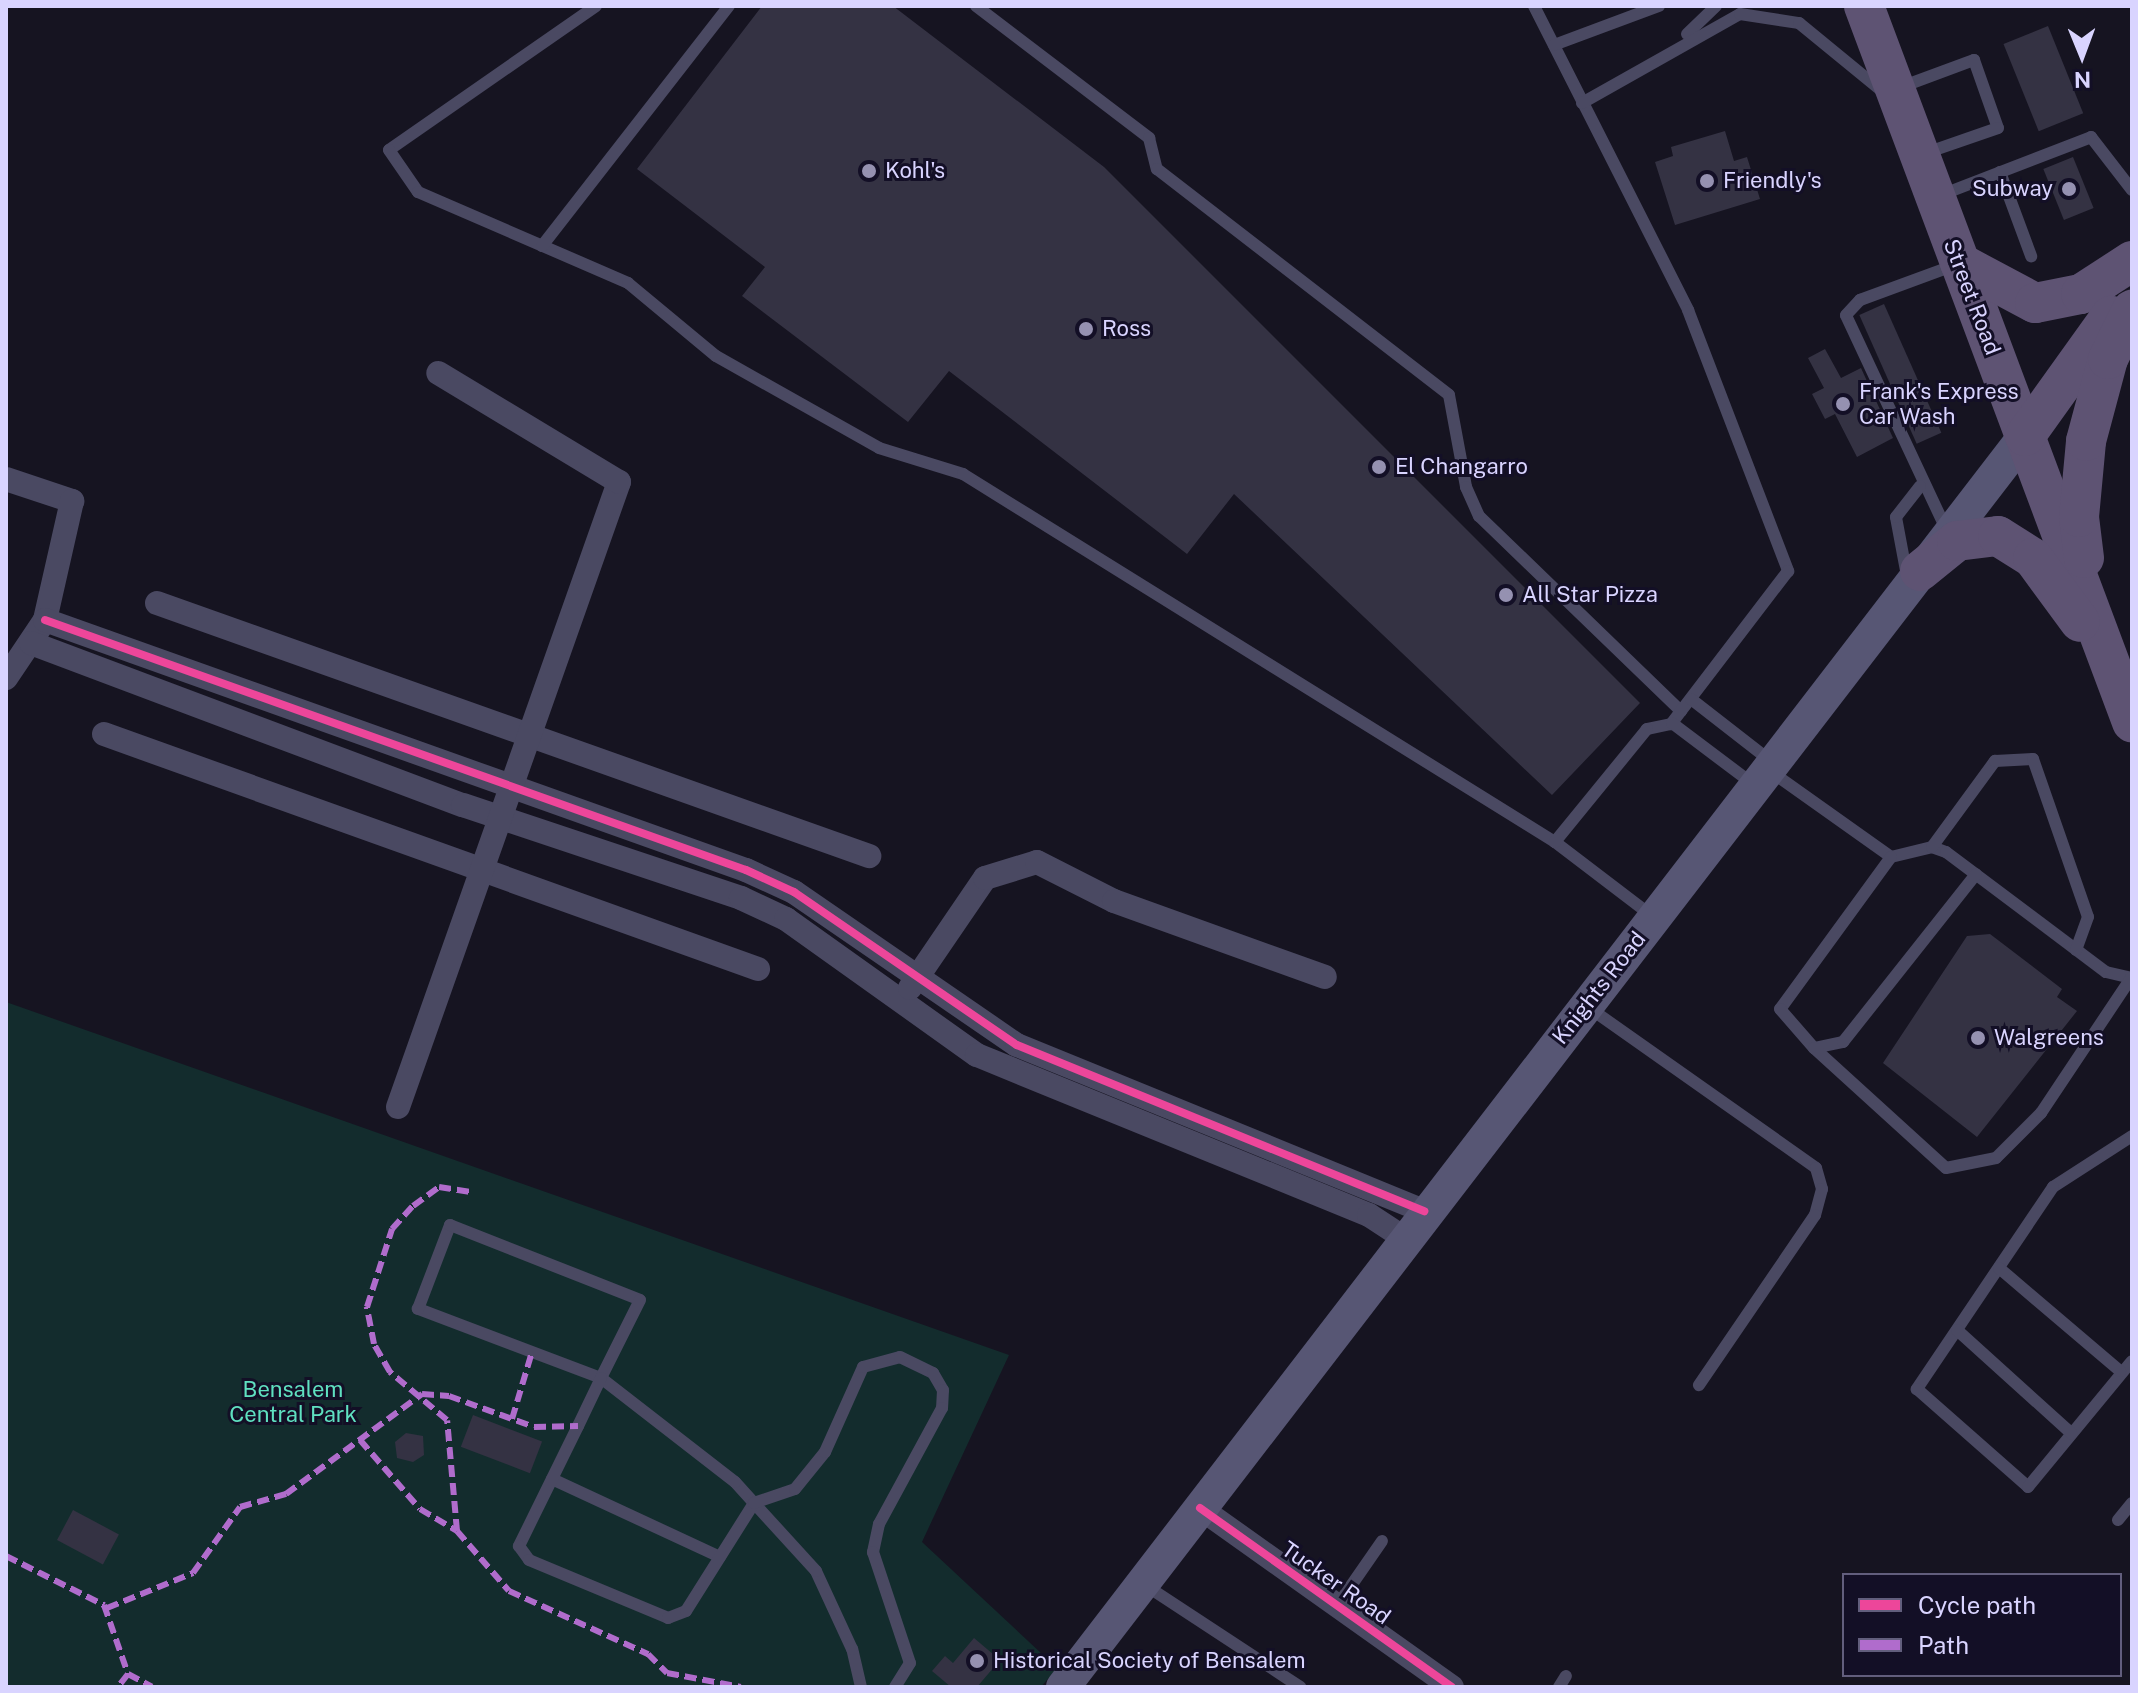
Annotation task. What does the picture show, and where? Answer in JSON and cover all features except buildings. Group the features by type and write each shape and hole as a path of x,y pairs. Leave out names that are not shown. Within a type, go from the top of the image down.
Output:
{"main road":[{"name":"Street Road","path":"1864,6 2094,621 2118,667 2132,722"},
{"path":"1960,263 2035,303 2081,294 2132,261"},
{"name":"Knights Road","path":"1063,1687 1424,1211 1767,774 2025,436 2132,287"},
{"path":"2094,621 2079,517 2082,475 2108,359 2132,310"},
{"path":"1915,578 1957,541 1977,535 2018,543 2118,667"}],"street":[{"path":"398,1107 477,871 619,482 438,373"},
{"path":"6,479 72,501 45,620 31,643 8,666"},
{"path":"157,603 869,856"},
{"path":"45,620 509,784 794,892 1017,1045 1424,1211"},
{"path":"31,643 499,816 741,898 786,919 977,1055 1369,1215 1404,1238"},
{"path":"104,734 477,871 758,969"},
{"path":"903,1001 985,878 1037,862 1114,901 1325,977"},
{"name":"Tucker Road","path":"1200,1508 1452,1687"}],"lane":[{"path":"596,6 389,150 418,192 628,283 716,356 879,448 963,474 1555,842 1654,918"},
{"path":"542,246 729,6"},
{"path":"976,6 1149,138 1157,169 1449,395 1466,487 1479,516 1681,711"},
{"path":"1534,6 1688,310 1788,571 1672,723 1647,729 1555,842"},
{"path":"1554,45 1659,6"},
{"path":"1679,42 1716,6"},
{"path":"1582,103 1679,42 1740,14 1771,14 1815,33 1899,99 1974,60 1998,128 1919,155"},
{"path":"1935,198 2091,137 2132,190"},
{"path":"2000,172 2031,256"},
{"path":"1949,533 1920,486 1846,315 1860,300 1960,263"},
{"path":"1915,578 1896,517 1920,486"},
{"path":"1691,699 1767,774"},
{"path":"1672,723 1767,774 1891,857"},
{"path":"1932,847 1976,874 2076,950 2106,972 2131,978 2041,1113 1996,1158 1946,1168 1814,1048 1780,1009 1891,857 1932,847 1995,761 2033,759 2088,917 2076,950"},
{"path":"1814,1048 1843,1042 1976,874"},
{"path":"1585,1005 1816,1168 1822,1189 1815,1215 1699,1385"},
{"path":"2132,1136 2053,1187 1917,1389 2028,1487 2120,1371 2132,1361"},
{"path":"861,1687 852,1649 816,1571 754,1503 601,1378 418,1309 450,1225 640,1300 601,1378 519,1546 529,1560 668,1618 686,1611 754,1503 795,1489 825,1452 863,1367 900,1357 933,1373 943,1390 942,1408 879,1524 873,1552 910,1663 895,1687"},
{"path":"1999,1268 2120,1371"},
{"path":"1957,1330 2071,1433"},
{"path":"552,1479 720,1557"},
{"path":"2118,1520 2132,1503"},
{"path":"1337,1606 1382,1541"},
{"path":"1142,1584 1300,1687"}],"green space":[{"name":"Bensalem Central Park","path":"6,1002 1009,1355 922,1542 1057,1668 1041,1687 6,1687"}],"marked path":[{"path":"457,1531 447,1420 390,1372 374,1344 367,1307 392,1229 413,1206 439,1187 471,1192"},
{"path":"512,1419 532,1352"},
{"path":"107,1608 193,1573 240,1507 286,1494 422,1394 449,1396 534,1427 578,1426"},
{"path":"360,1440 420,1509 457,1531 509,1591 648,1654 667,1673 741,1687"},
{"path":"6,1556 104,1605 128,1674 118,1687"},
{"path":"128,1674 152,1687"}],"cycle path":[{"path":"45,620 746,870 794,892 1017,1045 1424,1211"},
{"path":"1200,1508 1452,1687"}],"place":[{"name":"Kohl's","path":"869,171"},
{"name":"Friendly's","path":"1707,181"},
{"name":"Subway","path":"2069,189"},
{"name":"Ross","path":"1086,329"},
{"name":"Frank's Express Car Wash","path":"1843,404"},
{"name":"El Changarro","path":"1379,467"},
{"name":"All Star Pizza","path":"1506,595"},
{"name":"Walgreens","path":"1978,1038"},
{"name":"Historical Society of Bensalem","path":"977,1661"}]}
